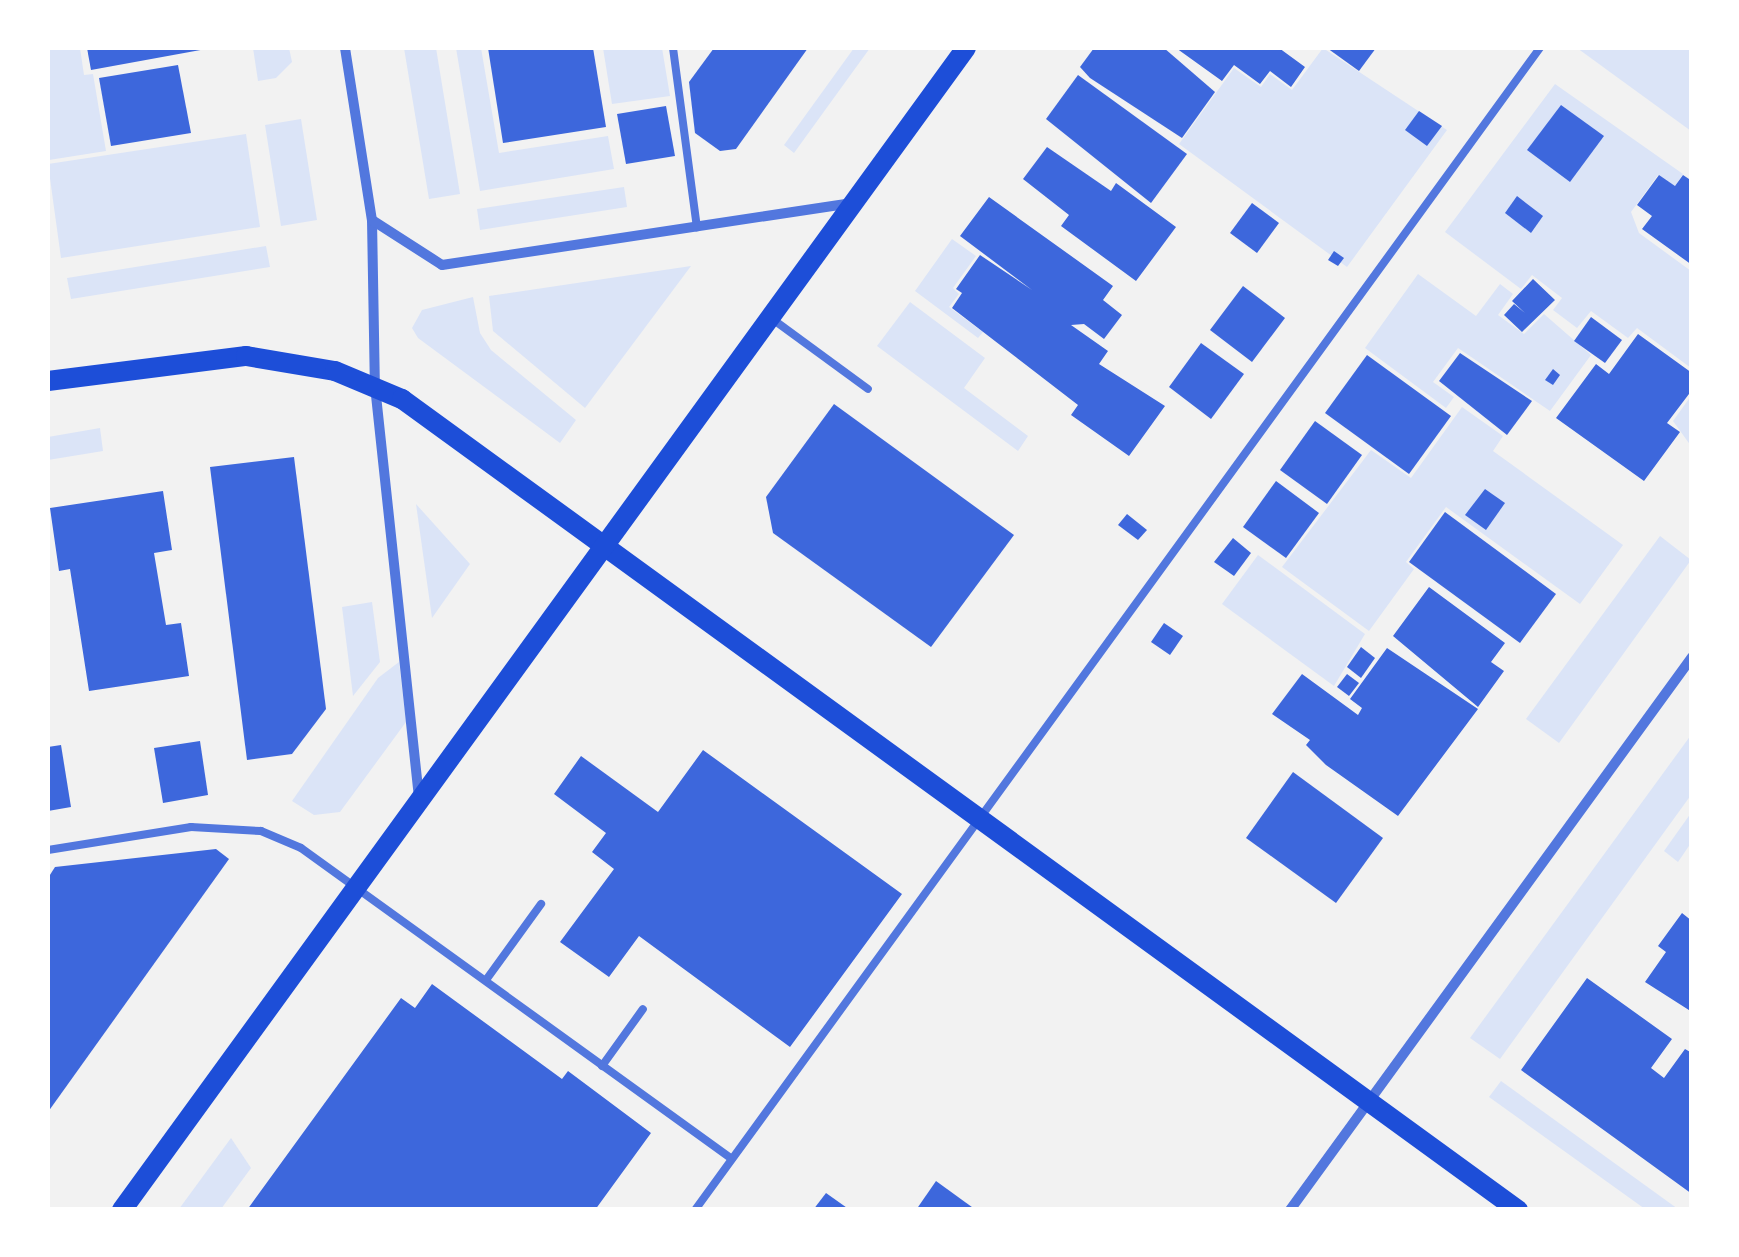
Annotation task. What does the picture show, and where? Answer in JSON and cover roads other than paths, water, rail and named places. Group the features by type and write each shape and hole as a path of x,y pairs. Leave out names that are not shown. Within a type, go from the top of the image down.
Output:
{"main road":[{"path":"122,1210 966,48"},
{"path":"48,382 246,356 292,360 374,386 497,462 1518,1210"}],"street":[{"path":"345,48 372,220 374,386 420,801"},
{"path":"372,220 442,265 853,203"},
{"path":"1290,1210 1692,658"}],"lane":[{"path":"672,48 697,227"},
{"path":"695,1210 1540,48"},
{"path":"770,318 868,389"},
{"path":"48,850 192,827 235,827 301,848 732,1160"},
{"path":"486,980 541,904"},
{"path":"602,1066 643,1009"}]}
